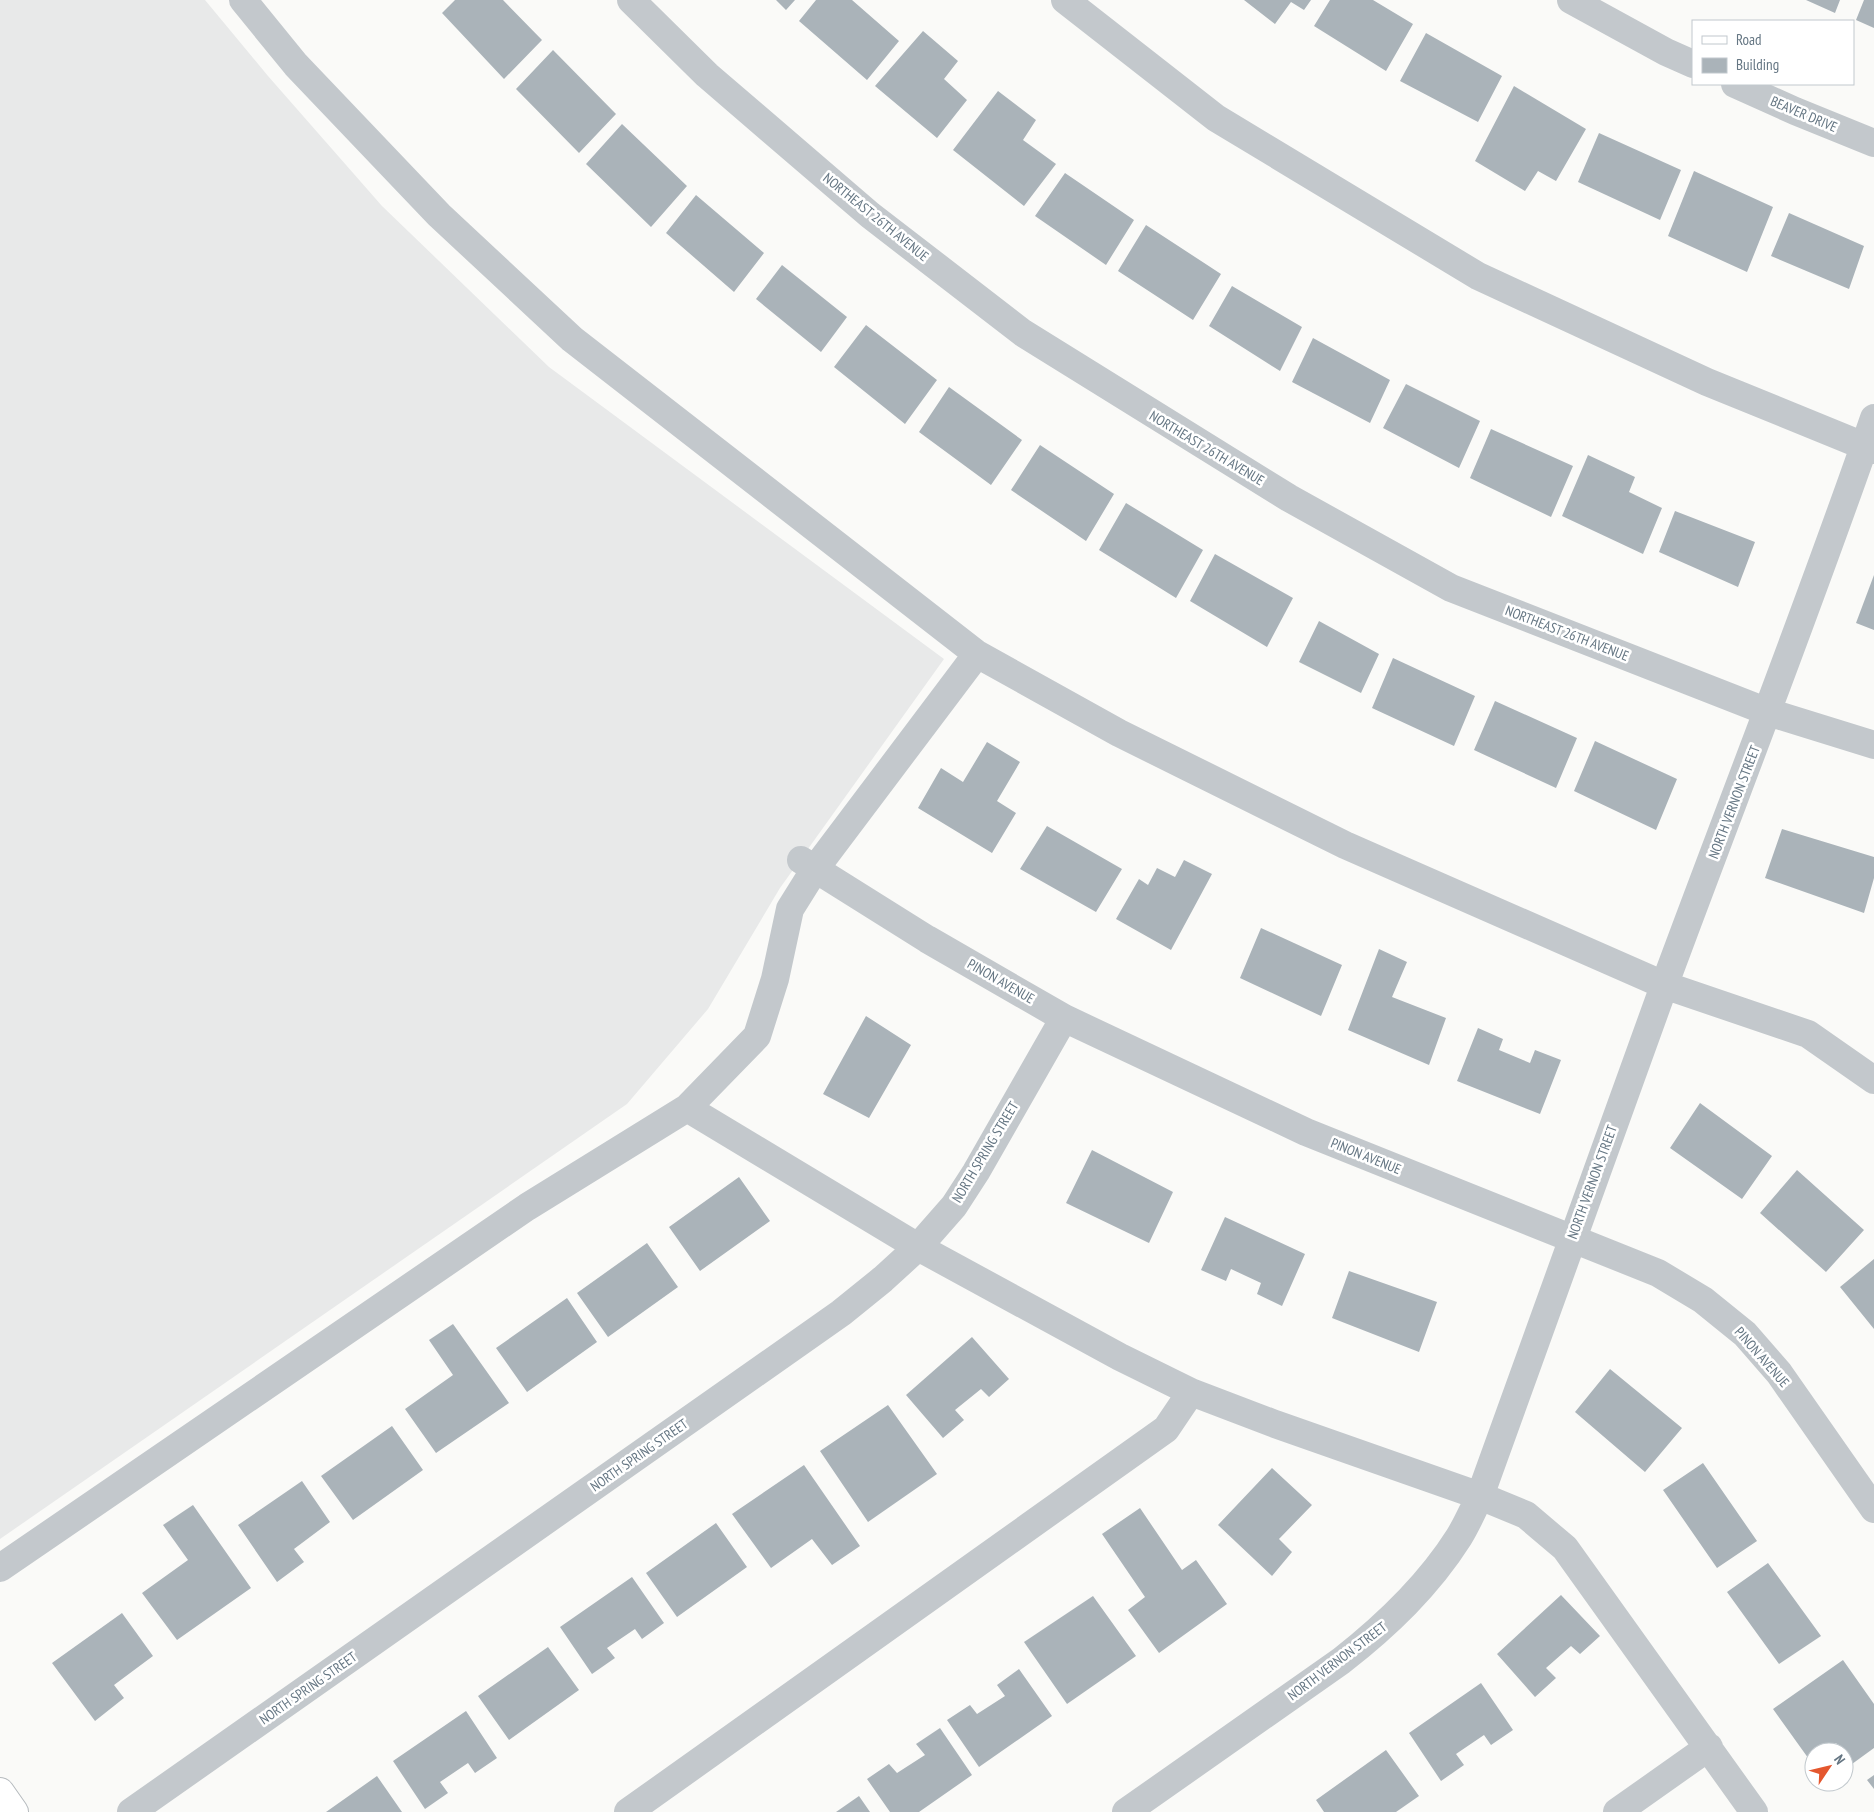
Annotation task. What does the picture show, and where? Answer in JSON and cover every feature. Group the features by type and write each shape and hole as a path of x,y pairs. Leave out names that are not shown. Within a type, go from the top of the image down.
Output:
{"main road":[{"path":"0,1792 14,1812"}],"street":[{"path":"243,0 296,65 439,216 572,339 977,654 1119,733 1345,845 1664,985 1808,1034 1874,1080"},
{"name":"NORTHEAST 26TH AVENUE","path":"631,0 707,75 870,215 1023,333 1169,426 1288,498 1451,588 1768,712 1874,745"},
{"path":"1065,0 1216,118 1478,276 1707,382 1869,449"},
{"path":"1571,0 1666,52 1692,64"},
{"name":"BEAVER DRIVE","path":"1737,85 1874,143"},
{"name":"NORTH VERNON STREET","path":"1126,1812 1375,1635 1407,1604 1460,1536 1480,1496 1664,985 1869,449 1874,418"},
{"path":"0,1568 527,1207 687,1108 757,1036 775,979 790,909 808,865 977,654"},
{"name":"PINON AVENUE","path":"808,865 927,938 1064,1018 1306,1132 1658,1273 1703,1300 1745,1334 1779,1373 1874,1509"},
{"name":"NORTH SPRING STREET","path":"131,1812 841,1313 883,1280 918,1246 954,1206 976,1172 1064,1018"},
{"path":"687,1108 918,1246 1120,1357 1191,1392 1480,1496 1526,1515 1565,1548 1754,1812"},
{"path":"628,1812 1166,1429 1191,1392"},
{"path":"1617,1812 1709,1747"}],"shaded area":[{"path":"0,0 205,0 268,76 382,206 549,367 944,659 780,888 708,1009 627,1104 0,1539"}],"building":[{"path":"455,0 503,0 542,40 504,79 442,13"},
{"path":"776,0 795,0 786,10"},
{"path":"816,0 852,0 899,41 867,80 799,21"},
{"path":"1244,0 1311,0 1304,10 1291,2 1275,24"},
{"path":"1330,0 1373,0 1413,24 1386,71 1314,26"},
{"path":"1806,0 1840,0 1835,13"},
{"path":"1864,0 1874,0 1874,28 1856,20"},
{"path":"923,31 958,61 944,79 967,100 937,138 875,86"},
{"path":"1426,33 1502,76 1478,122 1400,81"},
{"path":"553,50 616,114 579,153 516,89"},
{"path":"1514,86 1586,129 1556,181 1538,171 1525,191 1475,161"},
{"path":"998,91 1036,120 1023,140 1056,164 1024,206 953,150"},
{"path":"622,124 687,186 651,227 586,164"},
{"path":"1599,133 1681,170 1660,220 1578,182"},
{"path":"1694,171 1773,207 1747,272 1668,236"},
{"path":"1065,173 1134,220 1106,265 1035,216"},
{"path":"696,195 764,253 734,292 666,233"},
{"path":"1789,213 1864,246 1849,289 1771,256"},
{"path":"1146,225 1221,274 1193,320 1118,271"},
{"path":"782,265 847,317 821,352 756,299"},
{"path":"1232,286 1302,327 1280,371 1209,326"},
{"path":"866,325 937,380 905,424 834,367"},
{"path":"1313,338 1390,380 1370,423 1292,382"},
{"path":"1406,384 1480,421 1459,468 1383,428"},
{"path":"949,387 1022,440 991,485 919,432"},
{"path":"1491,429 1573,466 1551,517 1470,478"},
{"path":"1040,445 1114,494 1086,541 1011,490"},
{"path":"1588,455 1635,477 1629,492 1662,508 1643,554 1562,516"},
{"path":"1126,503 1203,550 1176,598 1099,550"},
{"path":"1675,511 1755,542 1738,587 1659,552"},
{"path":"1215,554 1293,598 1267,647 1190,601"},
{"path":"1874,575 1874,630 1856,623"},
{"path":"1319,621 1379,654 1361,693 1299,662"},
{"path":"1393,658 1475,696 1454,746 1372,708"},
{"path":"1495,701 1577,738 1556,788 1474,750"},
{"path":"1595,741 1677,779 1656,830 1574,791"},
{"path":"987,742 1020,762 997,801 1016,813 992,853 918,808 941,768 963,782"},
{"path":"1047,826 1122,869 1096,912 1020,869"},
{"path":"1782,829 1874,857 1874,878 1864,913 1765,878"},
{"path":"1184,860 1212,874 1171,950 1116,919 1139,879 1148,885 1157,868 1175,877"},
{"path":"1261,928 1342,965 1321,1016 1240,978"},
{"path":"1379,949 1407,962 1392,997 1446,1018 1429,1065 1348,1030"},
{"path":"866,1016 911,1045 869,1118 823,1094"},
{"path":"1478,1028 1503,1039 1499,1050 1530,1063 1535,1050 1561,1060 1540,1114 1457,1081"},
{"path":"1700,1103 1772,1156 1742,1199 1670,1148"},
{"path":"1092,1150 1173,1192 1149,1243 1066,1203"},
{"path":"1797,1170 1864,1230 1826,1272 1760,1213"},
{"path":"739,1177 770,1221 700,1271 669,1227"},
{"path":"1225,1217 1305,1254 1282,1306 1257,1294 1261,1283 1231,1269 1226,1281 1201,1270"},
{"path":"647,1243 678,1287 608,1337 577,1293"},
{"path":"1874,1259 1874,1329 1840,1287"},
{"path":"1349,1271 1437,1302 1419,1352 1332,1318"},
{"path":"567,1298 597,1342 527,1392 496,1348"},
{"path":"453,1324 509,1403 436,1453 405,1409 453,1375 429,1340"},
{"path":"972,1337 1009,1379 989,1397 981,1389 955,1410 964,1420 943,1438 906,1395"},
{"path":"1610,1369 1682,1428 1645,1472 1575,1412"},
{"path":"888,1405 937,1474 868,1522 820,1451"},
{"path":"392,1426 423,1470 353,1520 321,1476"},
{"path":"1703,1463 1757,1541 1717,1568 1663,1490"},
{"path":"804,1465 860,1546 832,1565 812,1539 771,1568 732,1514"},
{"path":"1272,1468 1312,1505 1279,1539 1292,1552 1272,1576 1218,1525"},
{"path":"302,1481 330,1522 294,1549 304,1562 277,1582 238,1525"},
{"path":"193,1505 251,1588 177,1640 142,1593 188,1560 163,1525"},
{"path":"1140,1508 1182,1570 1196,1560 1227,1604 1159,1653 1128,1610 1145,1597 1102,1534"},
{"path":"716,1523 747,1567 677,1617 646,1573"},
{"path":"1768,1563 1821,1636 1779,1664 1727,1592"},
{"path":"632,1577 664,1623 642,1639 635,1629 607,1648 615,1658 592,1674 560,1627"},
{"path":"1561,1595 1600,1636 1580,1654 1571,1646 1546,1668 1556,1678 1535,1697 1497,1654"},
{"path":"1093,1596 1136,1656 1067,1704 1024,1642"},
{"path":"122,1613 153,1656 114,1685 124,1698 95,1721 52,1663"},
{"path":"548,1647 579,1690 509,1740 478,1696"},
{"path":"1843,1660 1874,1704 1874,1748 1854,1763 1854,1742 1804,1742 1804,1752 1773,1709"},
{"path":"1019,1669 1052,1716 979,1767 947,1720 970,1705 977,1714 1005,1696 997,1685"},
{"path":"1481,1683 1513,1730 1491,1745 1484,1735 1456,1754 1464,1765 1441,1781 1409,1733"},
{"path":"466,1711 497,1758 475,1773 468,1763 440,1782 448,1793 425,1809 393,1761"},
{"path":"940,1728 972,1775 919,1812 890,1812 867,1779 889,1764 897,1773 925,1755 916,1744"},
{"path":"1386,1750 1419,1796 1396,1812 1324,1812 1316,1800"},
{"path":"1874,1775 1874,1789 1867,1780"},
{"path":"377,1776 402,1812 326,1812"},
{"path":"859,1796 870,1812 836,1812"}]}
